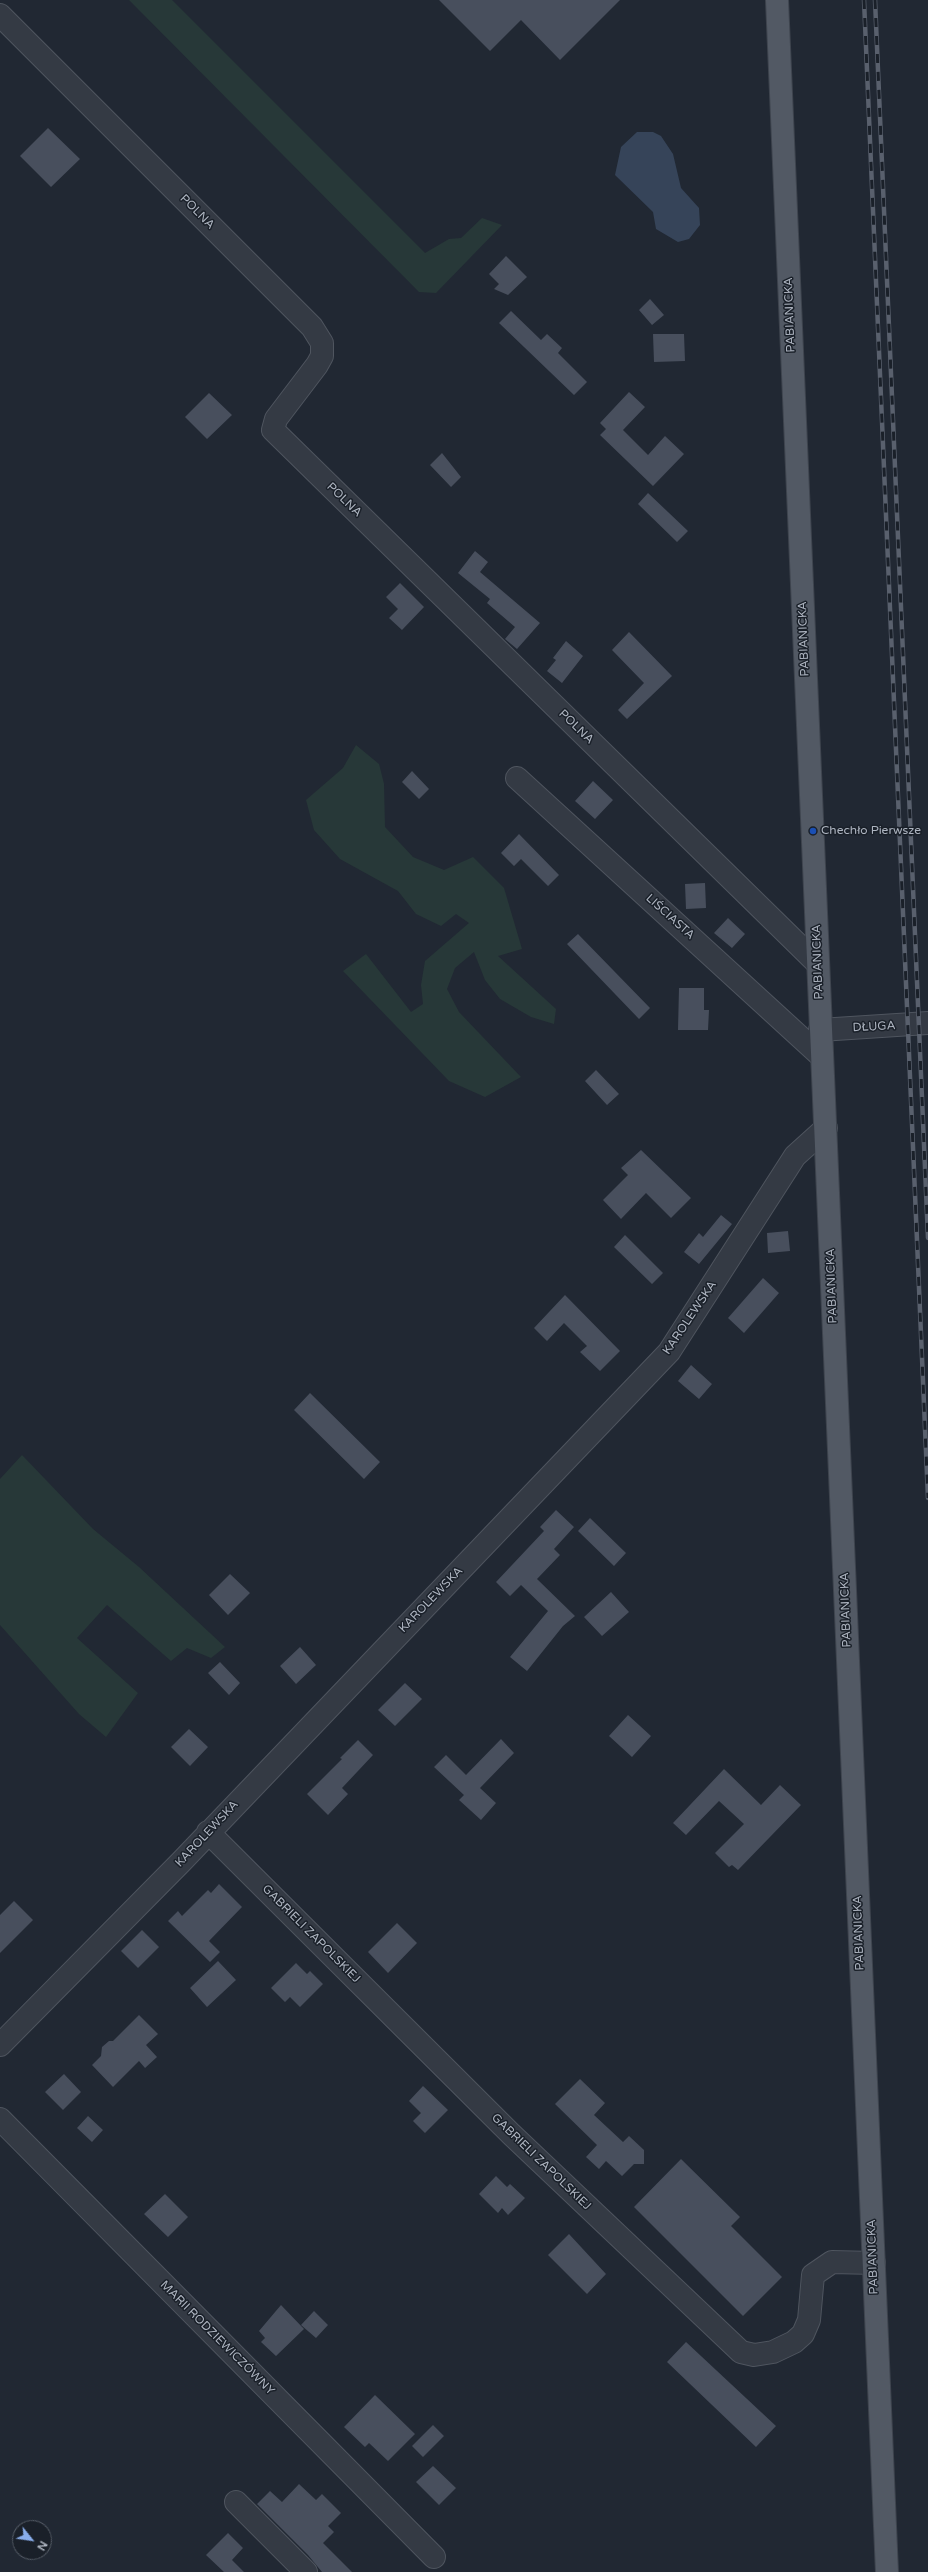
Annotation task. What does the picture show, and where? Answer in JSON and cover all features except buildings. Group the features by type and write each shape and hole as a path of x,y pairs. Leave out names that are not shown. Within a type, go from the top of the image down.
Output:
{"main road":[{"name":"PABIANICKA","path":"777,0 887,2572"}],"street":[{"name":"POLNA","path":"0,16 312,327 322,343 322,356 317,365 276,419 273,430 817,963"},
{"name":"LIŚCIASTA","path":"517,778 822,1057"},
{"name":"DŁUGA","path":"820,1030 928,1024"},
{"name":"KAROLEWSKA","path":"0,2045 208,1832 669,1352 795,1156 826,1128"},
{"name":"GABRIELI ZAPOLSKIEJ","path":"208,1832 511,2134 740,2352 754,2355 773,2352 794,2342 803,2334 808,2320 813,2275 832,2262 874,2263"},
{"name":"MARII RODZIEWICZÓWNY","path":"0,2119 434,2557"},
{"path":"236,2502 306,2572"}],"shaded area":[{"path":"129,0 172,0 425,253 449,239 461,238 482,218 502,225 436,293 419,292"},
{"path":"356,745 379,764 384,784 385,827 413,857 444,870 473,857 504,888 522,949 498,956 556,1009 554,1024 531,1017 500,999 485,980 474,952 455,968 447,989 459,1012 521,1077 485,1097 449,1081 343,971 366,954 411,1012 423,1004 421,985 425,961 469,923 456,914 441,926 416,914 398,891 340,859 314,830 306,800 343,768"},
{"path":"22,1455 93,1529 139,1567 225,1647 211,1658 187,1648 171,1661 107,1605 77,1638 138,1693 106,1737 79,1714 0,1625 0,1479"}],"water":[{"path":"637,132 653,132 661,136 673,154 681,188 699,208 700,225 689,239 678,242 656,229 653,212 615,175 621,147"}],"railway":[{"path":"864,0 928,1498"},
{"path":"875,0 928,1238"}],"place":[{"name":"Chechło Pierwsze","path":"813,831"}]}
